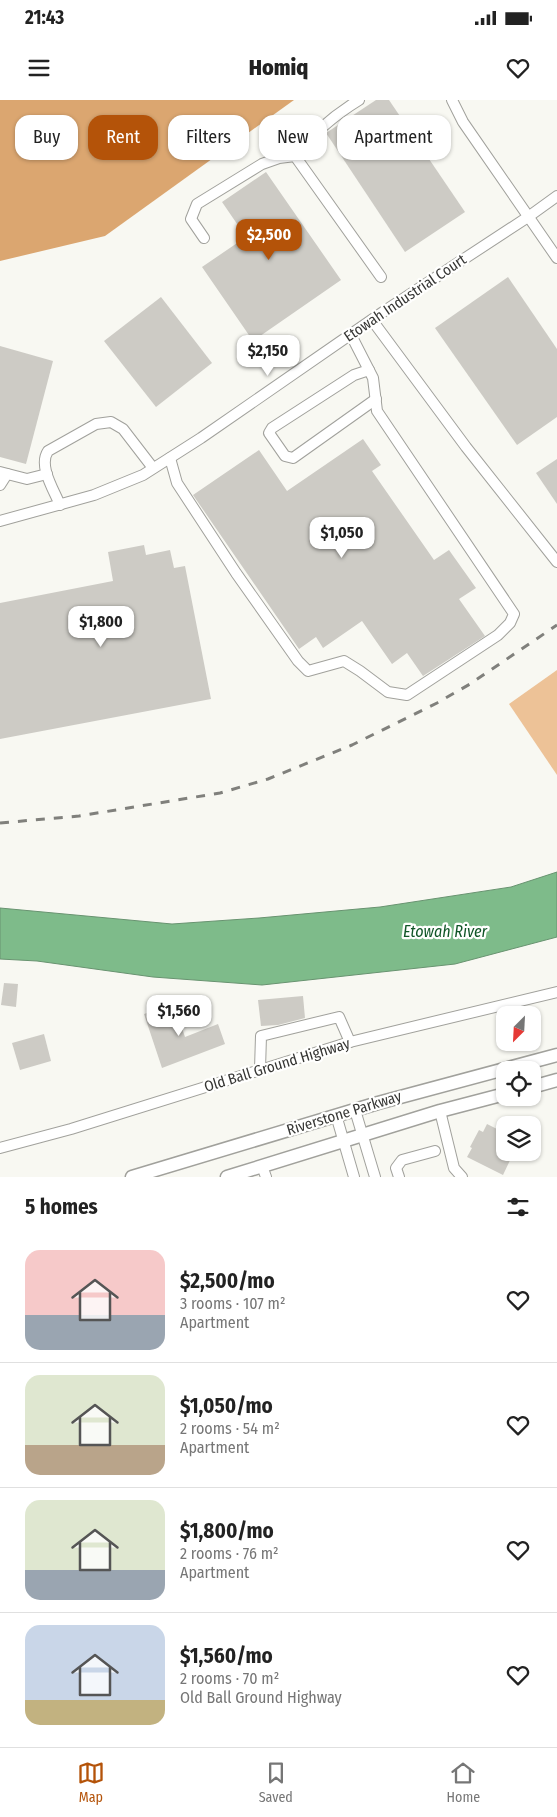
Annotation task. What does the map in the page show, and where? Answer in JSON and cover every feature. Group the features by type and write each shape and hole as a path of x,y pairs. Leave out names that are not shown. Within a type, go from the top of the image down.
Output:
{"main road":[{"name":"Riverstone Parkway","path":"132,1177 336,1115 448,1083 557,1055"},
{"path":"541,1084 557,1080"},
{"name":"Riverstone Parkway","path":"227,1177 264,1171 344,1140 496,1096"}],"street":[{"path":"327,123 345,108 359,100"},
{"path":"452,100 463,122 557,258"},
{"path":"204,238 191,219 197,204 262,164 274,160"},
{"path":"298,160 381,277"},
{"name":"Etowah Industrial Court","path":"0,522 94,495 143,474 202,438 372,320 557,196"},
{"path":"372,320 466,447 557,562"},
{"path":"170,458 178,483 188,499 236,573 298,661 308,671 344,661 388,692 407,695 498,635 510,623 514,614 377,411 373,378 350,335"},
{"path":"369,370 354,375 272,428 269,432 285,456 293,458 376,399"},
{"path":"60,505 44,462 48,451 96,424 111,422 122,429 153,468"},
{"path":"0,485 4,473 27,479 47,474"},
{"name":"Old Ball Ground Highway","path":"0,1148 71,1129 350,1042 557,992"},
{"path":"260,1069 261,1036 339,1017 350,1042"},
{"path":"355,1110 375,1177"},
{"path":"440,1111 454,1168 462,1177"},
{"path":"336,1115 354,1177"},
{"path":"399,1177 396,1168 402,1160 435,1151"}],"shaded area":[{"path":"0,100 294,100 273,115 259,115 259,125 249,132 249,115 168,115 168,160 211,160 105,236 0,261"},
{"path":"557,670 557,775 509,704"}],"water":[{"name":"Etowah River","path":"557,872 557,937 455,964 262,985 153,977 37,961 0,959 0,908 172,924 380,907 511,887"}],"building":[{"path":"376,100 389,100 399,115 353,115"},
{"path":"337,126 337,150 327,135 327,132"},
{"path":"344,160 430,160 465,212 405,252"},
{"path":"266,172 341,280 253,341 202,267 246,237 222,202"},
{"path":"508,277 557,349 557,417 517,445 435,328"},
{"path":"161,297 212,363 156,407 104,341"},
{"path":"0,346 53,361 26,464 0,457"},
{"path":"363,439 381,465 372,471 434,560 449,550 476,588 459,599 485,636 423,676 407,653 392,664 362,621 323,648 316,637 299,649 193,495 259,450 287,491"},
{"path":"557,459 557,504 536,473"},
{"path":"144,545 146,555 170,550 174,568 185,566 211,699 0,739 0,603 113,581 108,552"},
{"path":"4,983 18,984 16,1007 1,1005"},
{"path":"303,996 305,1018 278,1025 261,1026 258,1000"},
{"path":"174,1004 185,1037 218,1024 225,1044 162,1068 144,1014"},
{"path":"44,1034 51,1061 20,1070 12,1043"},
{"path":"487,1124 496,1128 496,1161 510,1161 503,1175 467,1157 479,1130 483,1132"}],"railway":[{"path":"0,823 79,816 220,793 268,779 352,745 437,703 470,684 557,625"}]}
